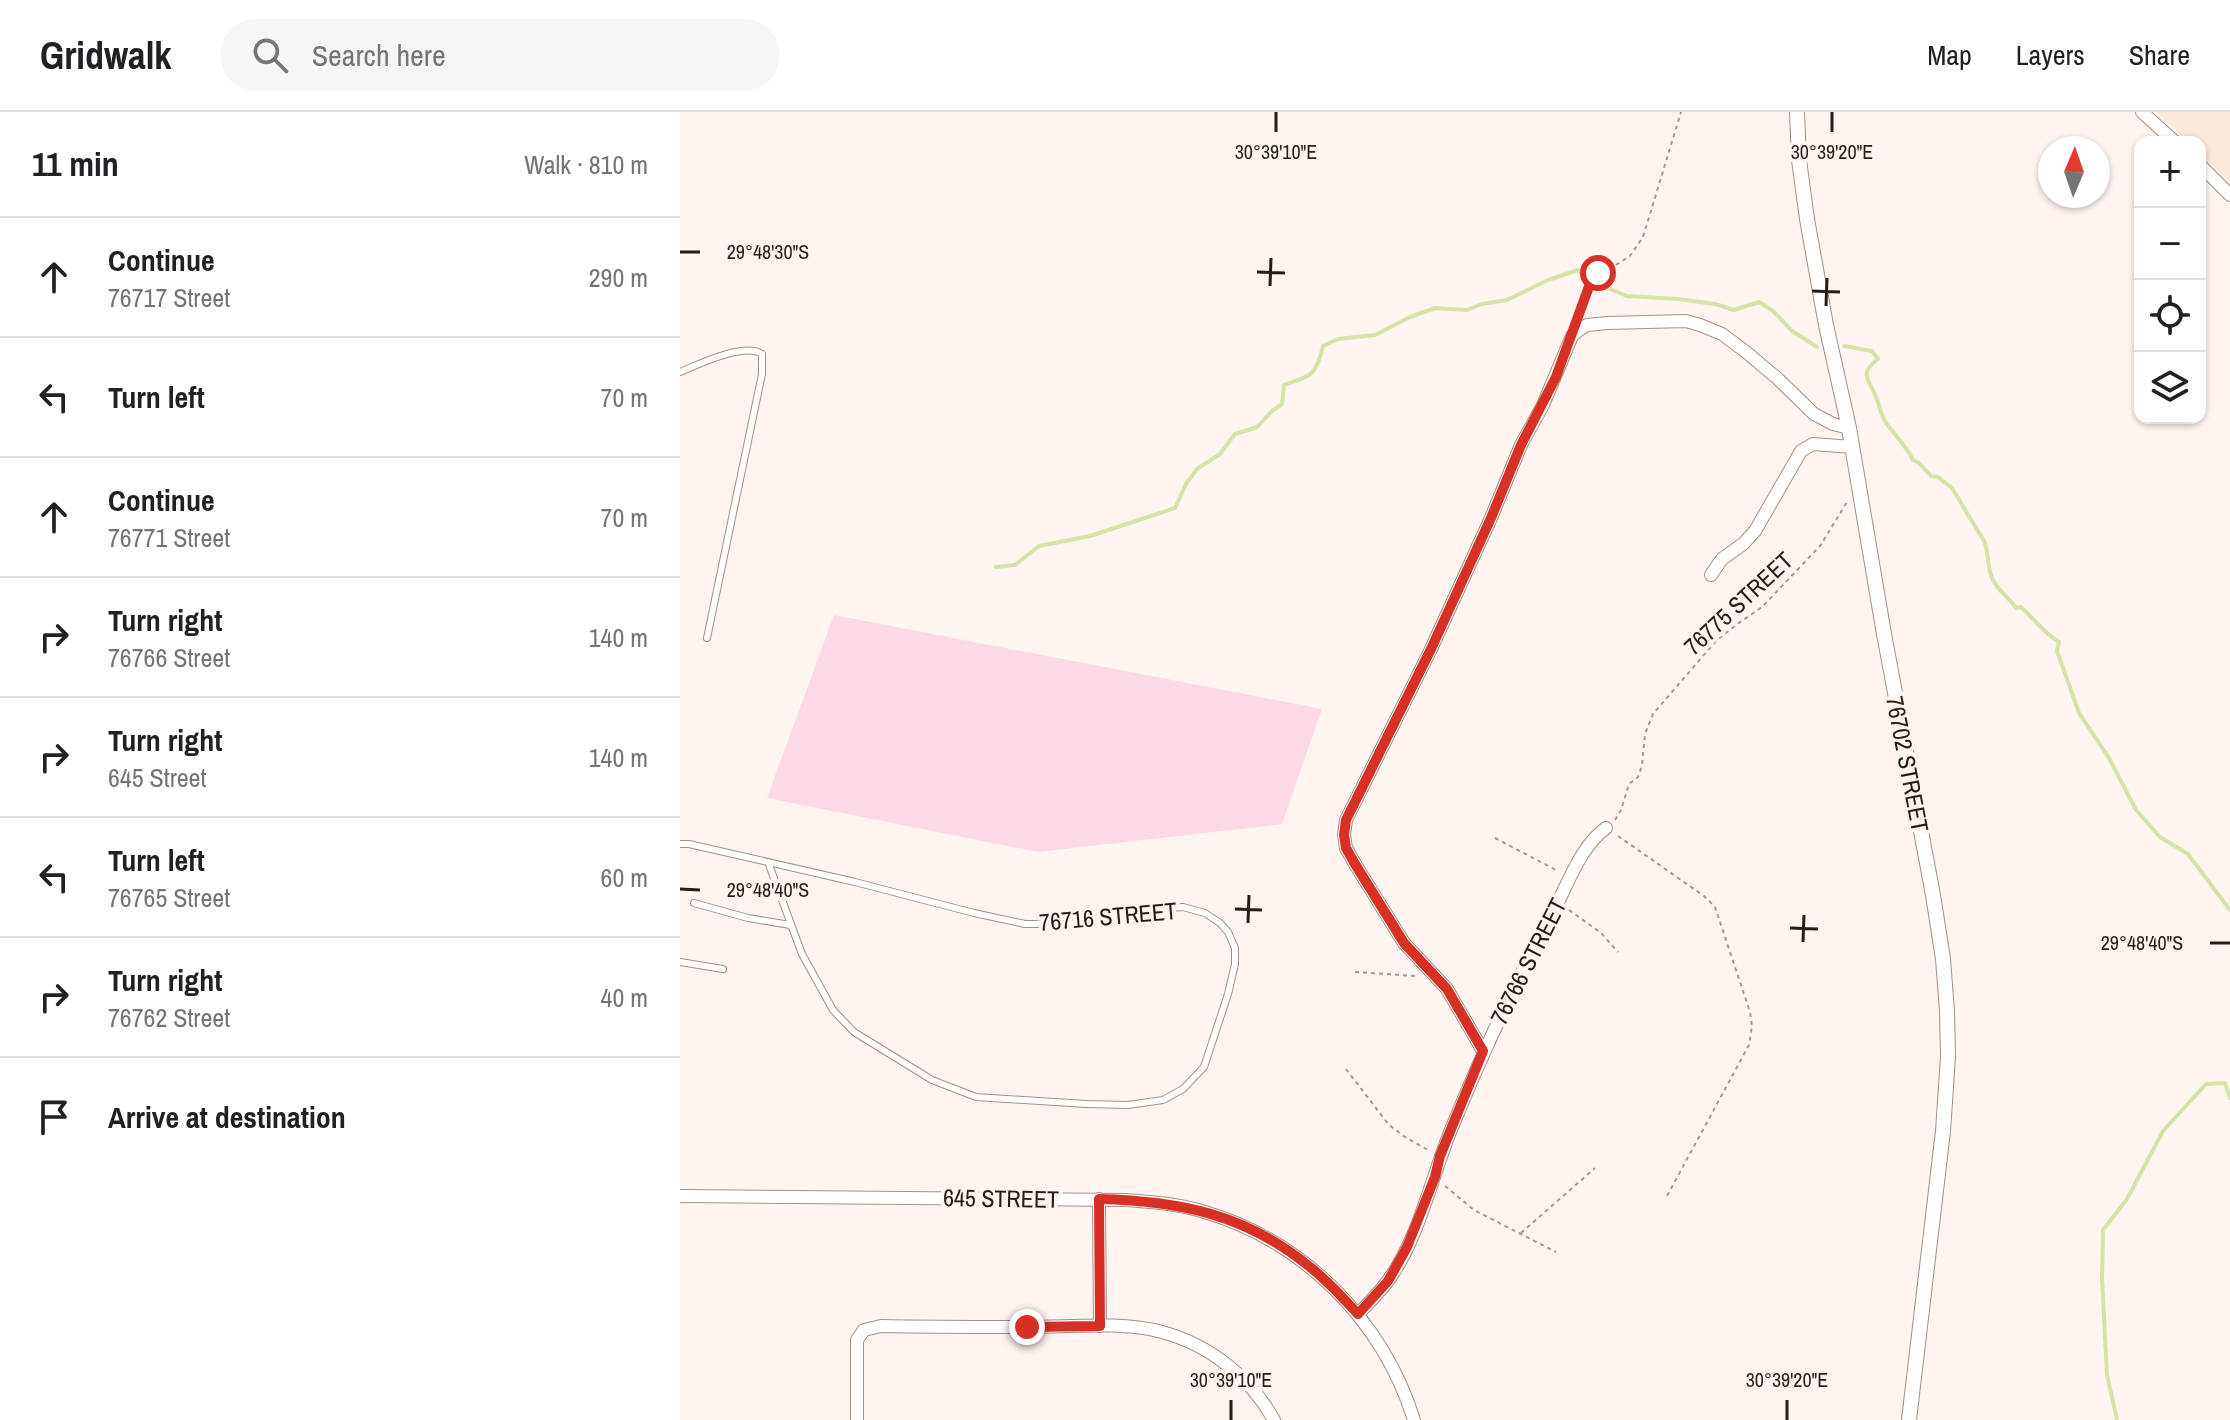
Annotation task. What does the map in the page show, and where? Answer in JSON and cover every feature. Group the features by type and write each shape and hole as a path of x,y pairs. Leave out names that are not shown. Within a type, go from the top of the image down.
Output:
{"street":[{"name":"76702 STREET","path":"1797,112 1799,160 1807,219 1849,428 1943,959 1948,1057 1943,1131 1909,1420"},
{"path":"2142,112 2168,136"},
{"path":"2206,171 2230,195"},
{"path":"1483,1051 1459,1007 1438,978 1404,943 1346,848 1344,835 1346,820 1431,649 1572,336 1587,325 1607,323 1686,321 1700,325 1722,334 1746,352 1814,414 1849,428"},
{"path":"1711,575 1722,559 1755,531 1801,451 1813,444 1852,447"},
{"name":"76766 STREET","path":"1358,1314 1388,1281 1407,1247 1483,1051 1570,877 1589,844 1606,828"},
{"name":"645 STREET","path":"680,1196 1099,1199 1168,1203 1204,1211 1250,1228 1284,1247 1309,1266 1358,1314 1393,1368 1414,1420"},
{"path":"1099,1199 1100,1326"},
{"path":"857,1420 857,1340 859,1334 870,1328 1100,1326 1161,1332 1224,1361 1251,1386 1274,1420"}],"lane":[{"path":"680,372 744,349 759,350 762,354 762,374 707,638"},
{"name":"76716 STREET","path":"680,844 768,862 1025,924 1070,924 1144,910 1183,907 1205,913 1228,932 1235,948 1235,964 1204,1067 1183,1089 1163,1100 1128,1105 976,1097 932,1080 854,1032 833,1010 802,954 768,862"},
{"path":"694,903 748,918 790,925"},
{"path":"680,962 723,969"}],"path":[{"path":"1572,336 1591,281 1598,273 1630,256 1643,237 1681,112"},
{"name":"76775 STREET","path":"1606,828 1621,810 1629,784 1638,777 1645,734 1653,714 1716,641 1762,607 1820,546 1848,501"},
{"path":"1606,828 1704,896 1715,907 1750,1012 1752,1026 1749,1045 1667,1196"},
{"path":"1495,838 1570,877"},
{"path":"1558,902 1601,933 1618,952"},
{"path":"1355,972 1438,978"},
{"path":"1346,1069 1389,1125 1440,1156"},
{"path":"1520,1234 1595,1168"},
{"path":"1435,1177 1474,1210 1556,1252"}],"shaded area":[{"path":"2157,112 2230,112 2230,182 2206,159 2206,136 2183,136"},
{"path":"834,615 1322,709 1282,824 1038,852 767,798"}],"waterway":[{"path":"996,567 1015,565 1039,546 1090,536 1175,508 1197,469 1220,454 1235,434 1257,427 1282,404 1284,385 1311,373 1323,346 1338,339 1375,335 1435,308 1467,310 1507,300 1548,280 1578,270 1591,281 1627,296 1678,299 1734,310 1759,302 1773,311 1792,331 1817,347"},
{"path":"1844,346 1872,351 1878,359 1867,371 1867,378 1886,423 1913,460 1931,476 1938,477 1952,488 1984,541 1991,575 1999,589 2016,608 2021,607 2059,642 2057,651 2079,713 2109,758 2136,810 2160,837 2188,854 2230,910"},
{"path":"2117,1420 2107,1375 2103,1230 2127,1199 2163,1131 2206,1084 2225,1083 2230,1098"}],"route":[{"path":"1027,1327 1100,1326 1099,1199 1168,1203 1204,1211 1250,1228 1284,1247 1309,1266 1358,1314 1388,1281 1407,1247 1483,1051 1447,989 1404,943 1355,864 1346,848 1346,820 1431,649 1521,445 1556,377 1591,281 1598,273"}]}
